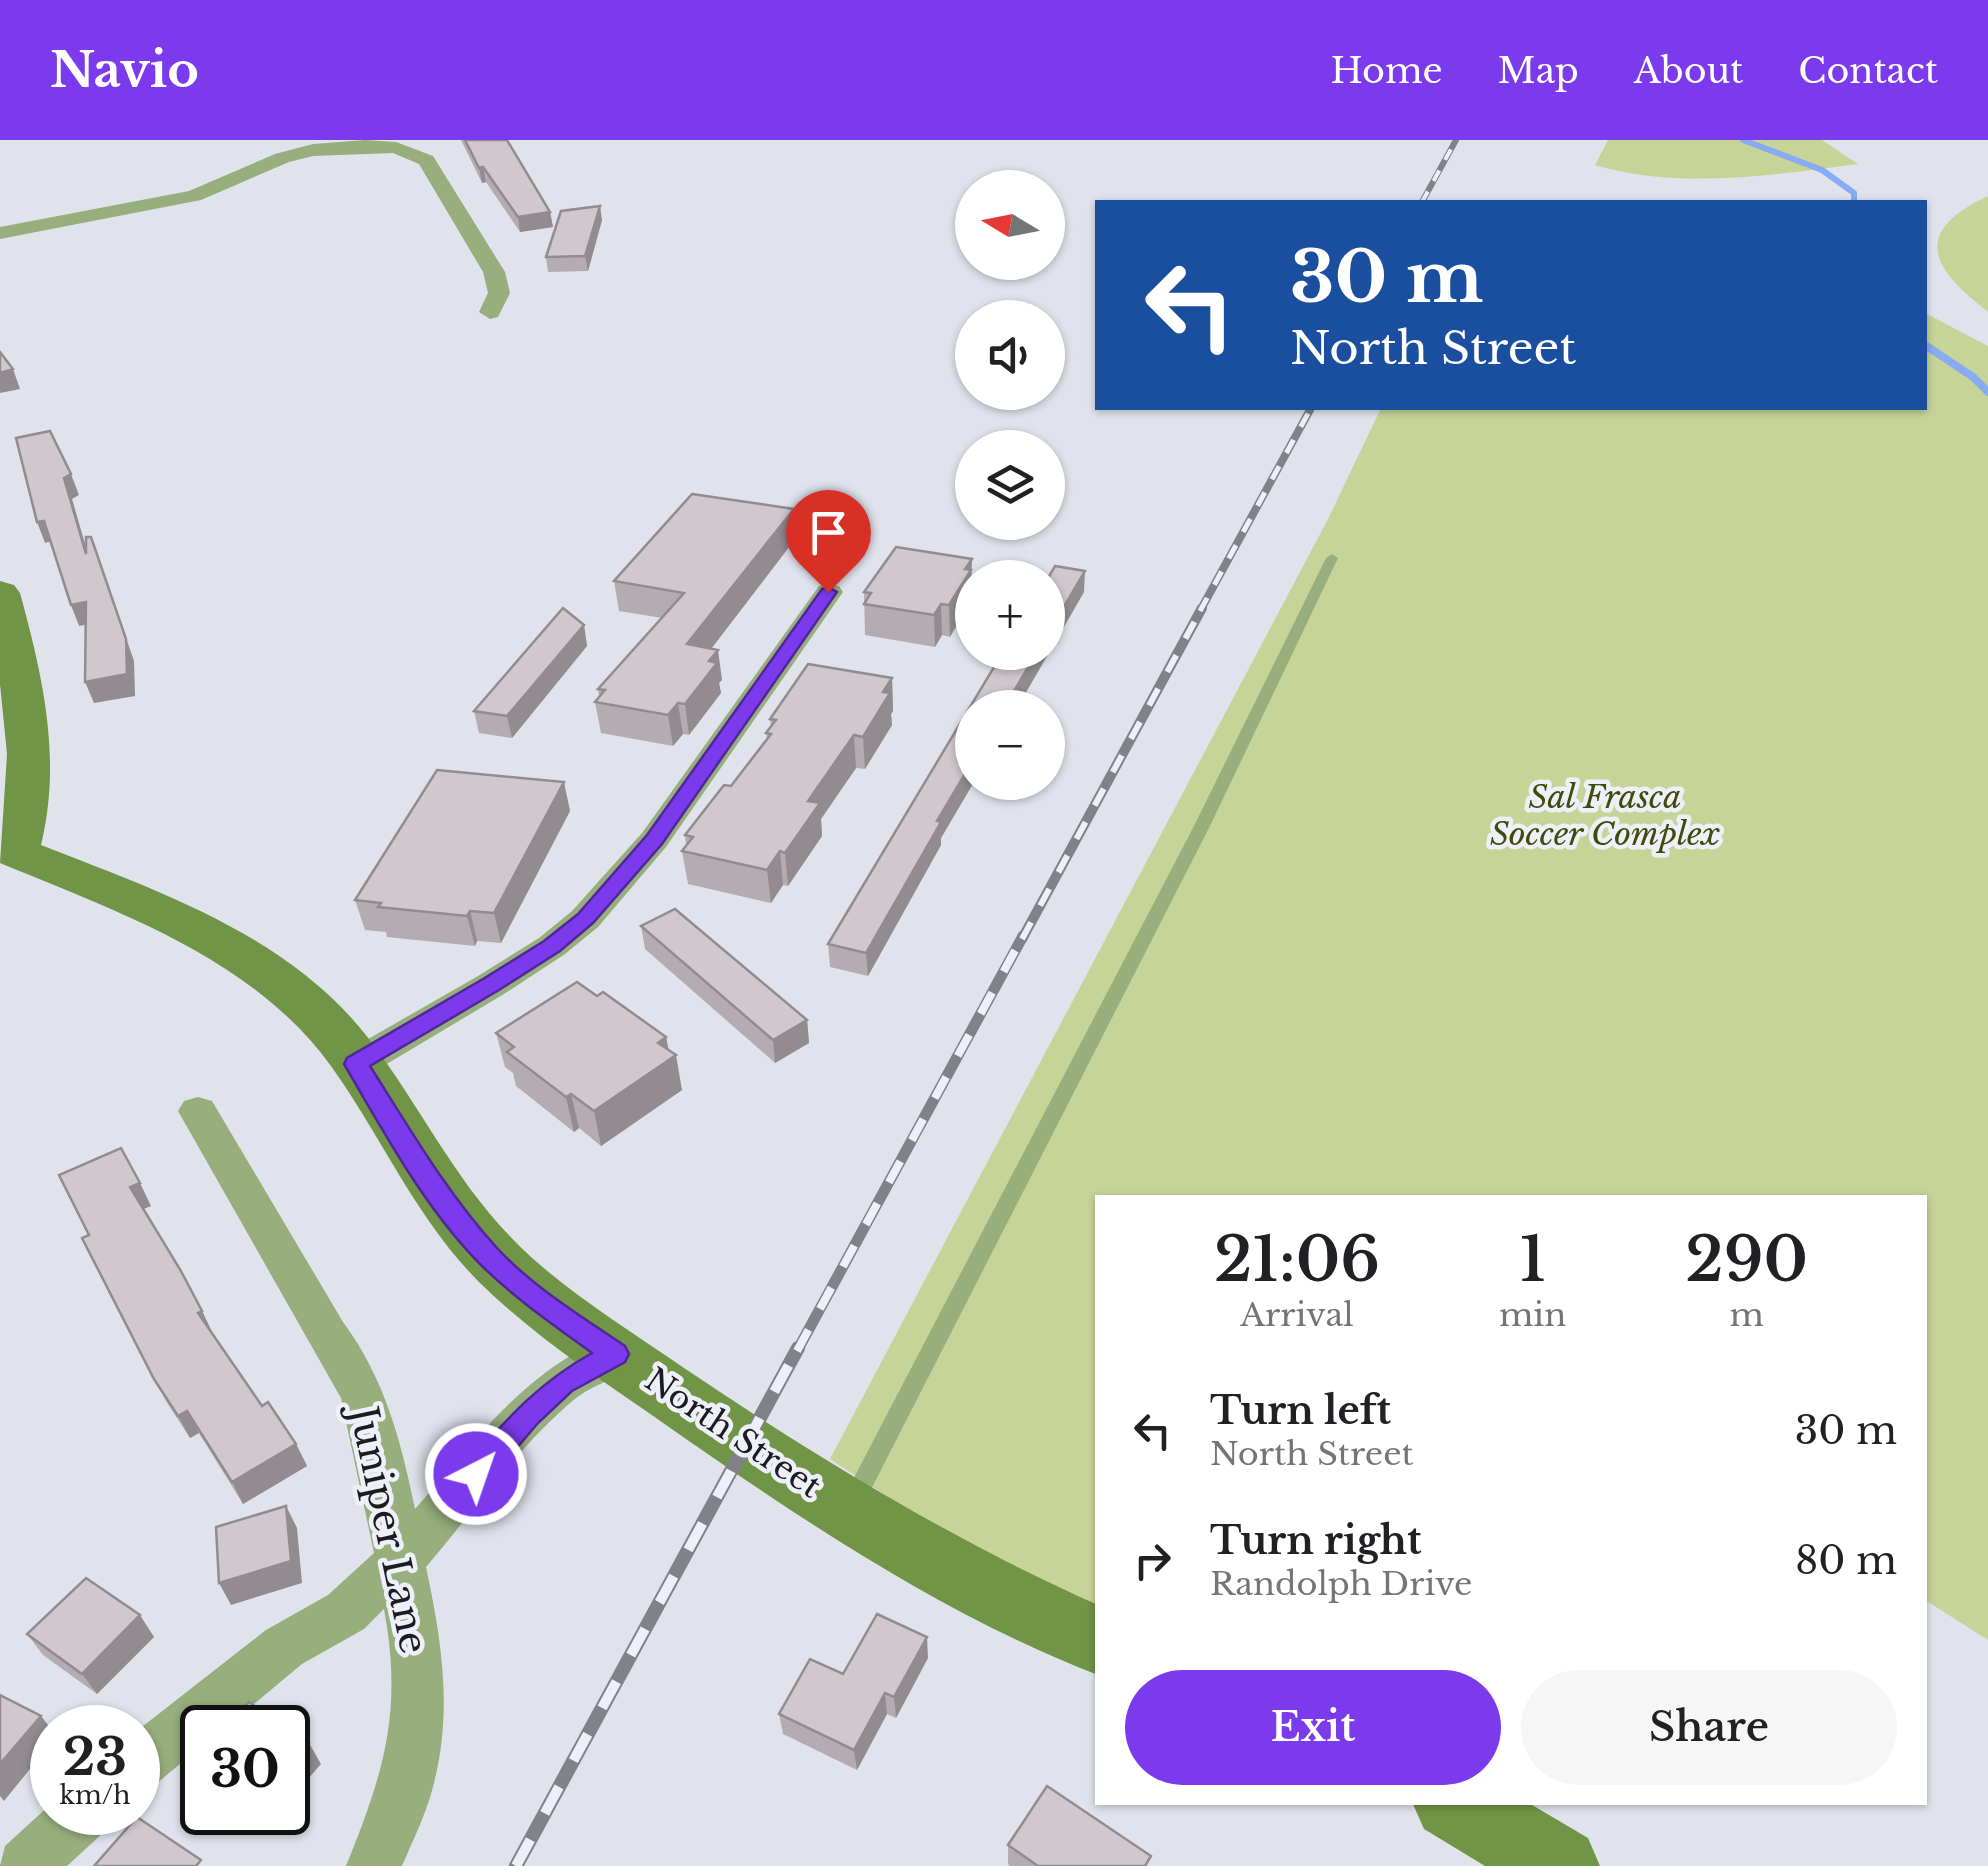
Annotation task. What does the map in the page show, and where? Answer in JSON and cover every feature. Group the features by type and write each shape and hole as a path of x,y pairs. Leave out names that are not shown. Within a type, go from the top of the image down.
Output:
{"main road":[{"path":"0,592 16,654 32,762 26,821 8,849"},
{"name":"North Street","path":"8,849 137,903 231,949 290,990 335,1034 438,1194 490,1258 541,1302 849,1509 954,1574 1095,1640"},
{"path":"1456,1805 1560,1866"}],"street":[{"path":"0,232 194,196 235,182 269,163 314,150 396,148 426,160 494,272 499,294 490,312"},
{"path":"356,1064 491,985 552,946 586,918 654,840 828,592"},
{"name":"Juniper Lane","path":"198,1111 364,1398 382,1466 418,1653 418,1728 406,1789 374,1866"},
{"path":"160,1747 284,1648 346,1612 399,1562 528,1415 562,1383 615,1354"},
{"path":"25,1866 59,1835"}],"lane":[{"path":"849,1509 1202,826 1332,558"}],"green space":[{"path":"1608,140 1822,140 1858,164 1726,178 1659,177 1595,165"},
{"path":"1988,196 1988,312 1954,281 1938,252 1939,238 1947,224"},
{"name":"Sal Frasca Soccer Complex","path":"1927,314 1988,346 1988,1640 1927,1601 1927,1195 1095,1195 1095,1611 923,1520 830,1459 1328,519 1380,410 1927,410"}],"building":[{"path":"465,140 507,140 550,212 518,217 483,167 479,168"},
{"path":"600,206 585,256 546,257 561,211"},
{"path":"0,352 13,369 0,373"},
{"path":"50,431 71,474 64,478 86,554 86,537 91,537 126,639 127,674 85,682 86,602 71,605 44,521 37,522 16,438"},
{"path":"692,494 794,509 687,644 718,650 709,661 717,663 685,704 678,703 668,715 595,702 605,690 598,689 684,593 614,581"},
{"path":"896,547 972,559 955,560 955,595 949,605 941,604 934,615 864,604 871,593 864,592"},
{"path":"1065,568 1085,571 1065,605"},
{"path":"563,608 584,625 507,716 474,711"},
{"path":"808,664 892,678 883,692 890,693 863,737 854,735 808,801 820,803 785,853 780,851 767,870 682,851 693,837 685,835 724,785 731,786 771,734 766,733 776,720 770,719"},
{"path":"992,670 1026,670 1015,690 980,690"},
{"path":"955,732 955,791 866,953 828,944"},
{"path":"437,770 564,782 494,913 470,911 467,916 378,907 381,903 355,900"},
{"path":"675,909 807,1020 773,1040 641,926"},
{"path":"577,982 597,996 603,992 666,1037 658,1043 676,1055 594,1111 571,1094 566,1097 507,1052 514,1047 496,1033"},
{"path":"121,1148 140,1183 130,1187 181,1271 202,1311 198,1313 262,1406 268,1402 296,1444 232,1482 187,1411 178,1416 154,1379 82,1238 89,1235 59,1175"},
{"path":"286,1506 291,1561 219,1583 216,1527"},
{"path":"86,1578 140,1615 82,1674 27,1634"},
{"path":"877,1614 927,1637 894,1697 885,1693 854,1750 779,1714 810,1659 843,1674"},
{"path":"0,1695 30,1710 30,1729 0,1764"},
{"path":"1047,1786 1151,1856 1145,1866 1038,1866 1008,1845"},
{"path":"160,1832 201,1860 196,1866 94,1866 121,1835"}],"waterway":[{"path":"1743,140 1822,170 1854,193 1854,200"},
{"path":"1927,346 1932,349"},
{"path":"1928,347 1988,392"}],"railway":[{"path":"1423,200 1456,140"},
{"path":"1200,611 1310,410"},
{"path":"1022,939 1202,608"},
{"path":"797,1351 1023,936"},
{"path":"516,1866 798,1348"}],"route":[{"path":"476,1474 562,1383 615,1354 541,1302 490,1258 438,1194 356,1064 491,985 552,946 586,918 654,840 828,592"}]}
